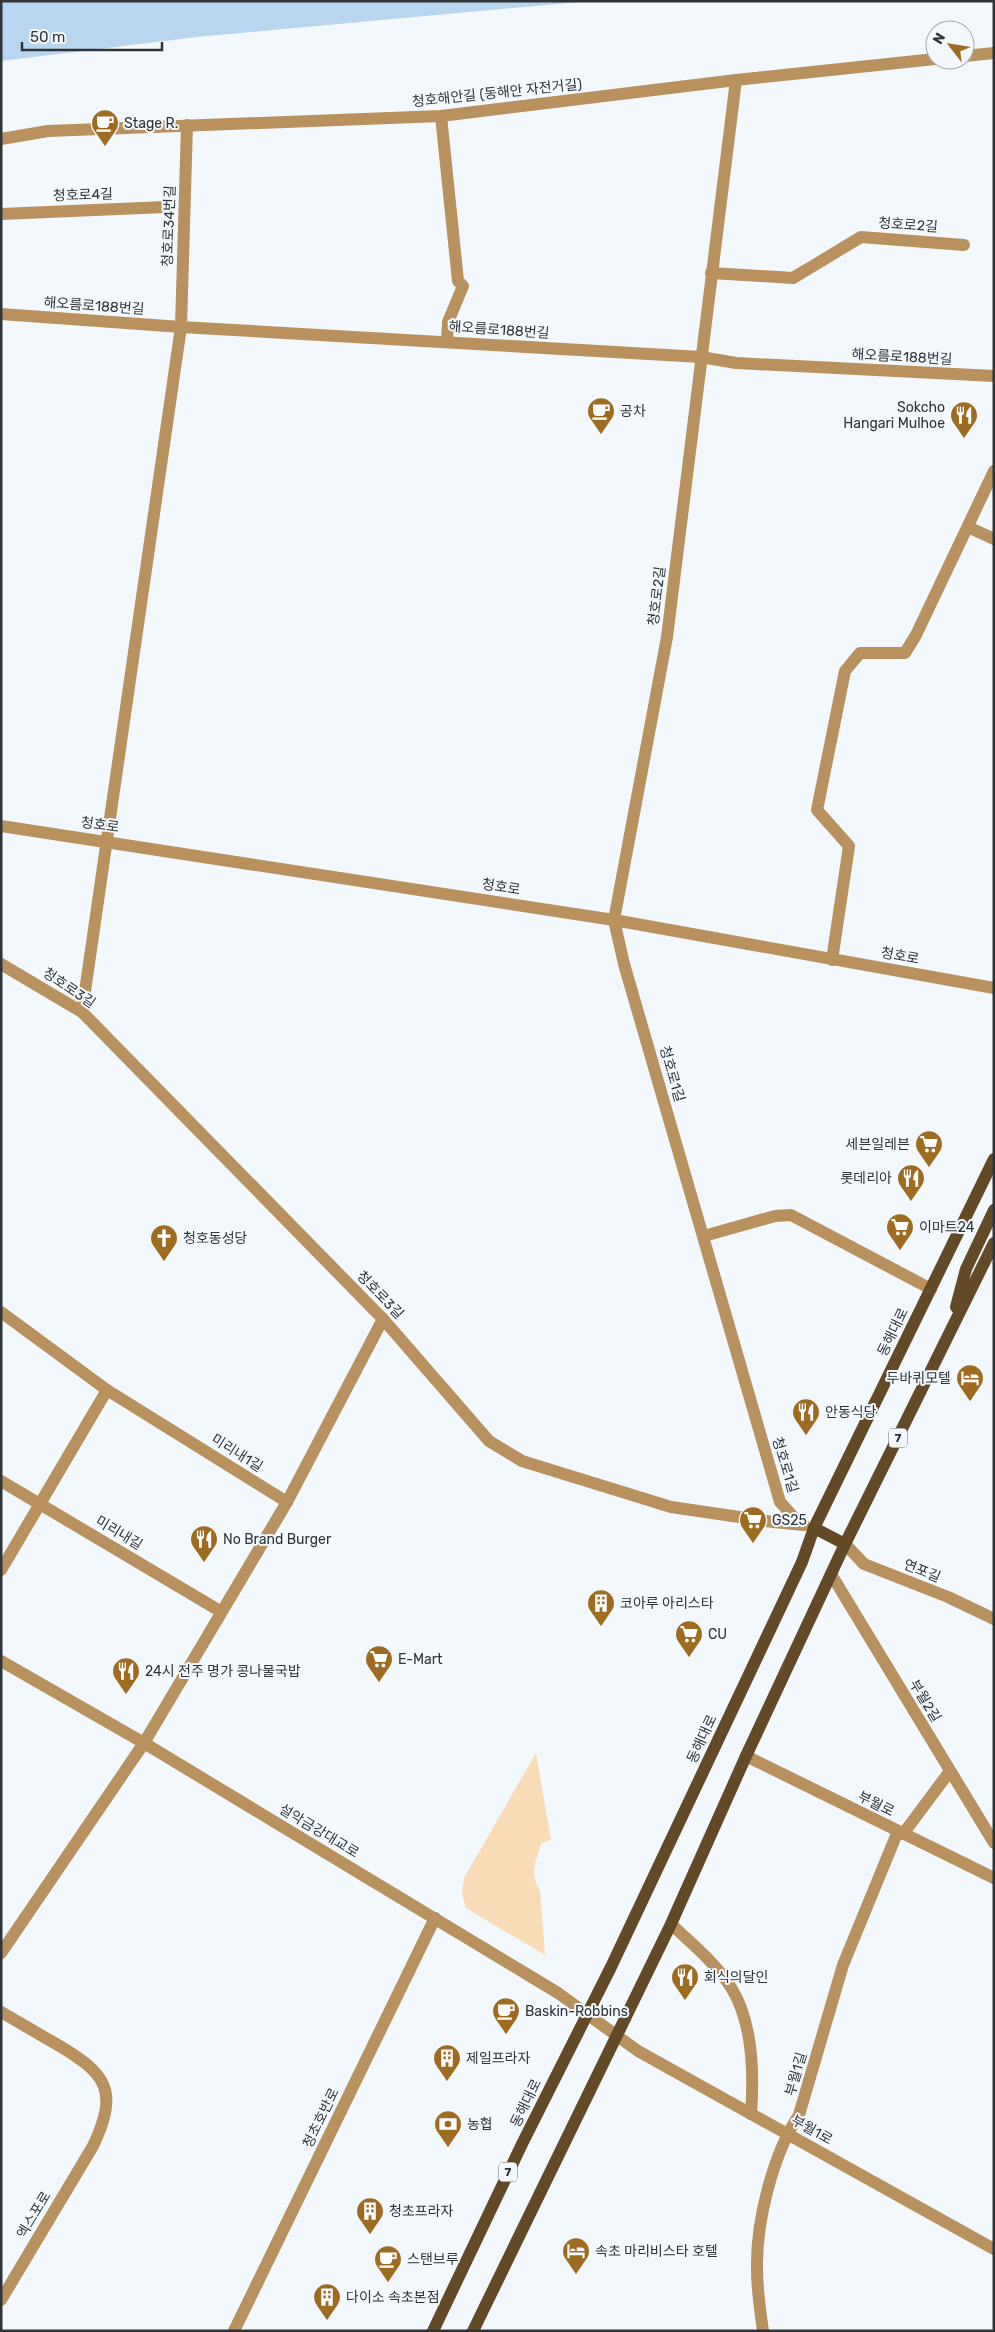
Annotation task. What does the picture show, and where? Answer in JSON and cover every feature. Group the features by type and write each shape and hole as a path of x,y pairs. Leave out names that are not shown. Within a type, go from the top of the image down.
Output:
{"main road":[{"name":"동해대로","path":"433,2331 611,1967 802,1562 814,1528 994,1159"},
{"name":"7","path":"950,1331 966,1269 994,1210"},
{"name":"7","path":"473,2331 671,1924 746,1756 845,1544 994,1243"},
{"path":"814,1528 845,1544"}],"street":[{"path":"975,55 994,53"},
{"name":"청호해안길 (동해안 자전거길)","path":"1,139 48,132 441,116 736,80 925,60"},
{"name":"청호로2길","path":"614,920 667,637 736,80"},
{"path":"441,116 458,280 463,286 448,322 447,341"},
{"name":"청호로34번길","path":"82,1012 181,327 187,125"},
{"name":"청호로4길","path":"1,214 165,207"},
{"name":"청호로2길","path":"711,274 793,278 861,237 964,245"},
{"name":"해오름로188번길","path":"1,314 181,327 701,357 736,363 994,376"},
{"path":"832,960 849,846 816,810 845,672 860,653 905,653 916,635 994,470"},
{"path":"968,527 994,539"},
{"name":"청호로","path":"1,826 106,840 614,920 994,988"},
{"name":"청호로1길","path":"614,920 632,991 780,1502 799,1523"},
{"name":"청호로3길","path":"1,964 82,1012 383,1319 489,1441 522,1462 671,1507 773,1522 799,1523"},
{"path":"704,1236 775,1216 792,1215 931,1289"},
{"name":"미리내1길","path":"1,1312 107,1390 287,1502"},
{"path":"1,1953 144,1743 220,1611 287,1502 383,1319"},
{"path":"1,1570 107,1390"},
{"name":"미리내길","path":"1,1481 220,1611"},
{"path":"799,1523 814,1528"},
{"name":"연포길","path":"845,1544 864,1564 948,1597 994,1619"},
{"name":"부월2길","path":"831,1574 994,1843"},
{"name":"설악금강대교로","path":"1,1661 144,1743 558,1993 616,2036"},
{"name":"부월로","path":"746,1756 994,1878"},
{"name":"부월1길","path":"763,2331 757,2279 757,2257 767,2189 787,2133 799,2114 843,1965 900,1832 950,1771"},
{"name":"청초호반로","path":"234,2331 435,1918"},
{"path":"671,1924 715,1968 731,1988 738,2002 750,2055 753,2087 751,2114"},
{"name":"엑스포로","path":"1,2012 82,2059 92,2067 104,2089 106,2103 104,2123 93,2146 1,2300"},
{"name":"부월1로","path":"616,2036 751,2114 994,2249"}],"shaded area":[{"path":"536,1753 551,1840 542,1843 534,1873 540,1890 545,1955 466,1908 462,1894 464,1878"}],"water":[{"path":"1,1 590,1 197,37 1,61"}],"place":[{"name":"Stage R.","path":"105,147"},
{"name":"공차","path":"601,435"},
{"name":"Sokcho Hangari Mulhoe","path":"964,439"},
{"name":"세븐일레븐","path":"929,1168"},
{"name":"롯데리아","path":"911,1202"},
{"name":"이마트24","path":"900,1251"},
{"name":"청호동성당","path":"164,1262"},
{"name":"두바퀴모텔","path":"970,1402"},
{"name":"안동식당","path":"806,1436"},
{"name":"GS25","path":"753,1544"},
{"name":"No Brand Burger","path":"204,1563"},
{"name":"코아루 아리스타","path":"601,1627"},
{"name":"CU","path":"689,1658"},
{"name":"E-Mart","path":"379,1683"},
{"name":"24시 전주 명가 콩나물국밥","path":"126,1695"},
{"name":"회식의달인","path":"685,2001"},
{"name":"Baskin-Robbins","path":"506,2035"},
{"name":"제일프라자","path":"447,2082"},
{"name":"농협","path":"448,2148"},
{"name":"청초프라자","path":"370,2235"},
{"name":"속초 마리비스타 호텔","path":"576,2275"},
{"name":"스탠브루","path":"388,2283"},
{"name":"다이소 속초본점","path":"327,2321"}]}
